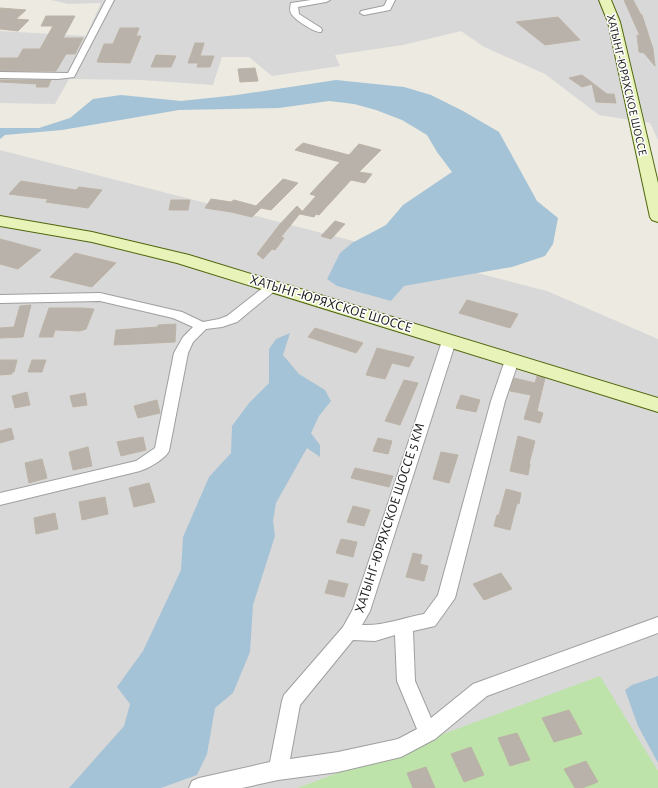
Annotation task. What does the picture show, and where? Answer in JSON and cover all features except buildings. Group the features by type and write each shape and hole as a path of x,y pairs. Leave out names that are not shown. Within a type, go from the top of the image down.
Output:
{"main road":[{"name":"ХАТЫНГ-ЮРЯХСКОЕ ШОССЕ","path":"605,0 614,22 654,184 658,217"},
{"name":"ХАТЫНГ-ЮРЯХСКОЕ ШОССЕ","path":"0,221 94,237 141,247 273,286 658,405"}],"street":[{"path":"0,75 71,75 110,0"},
{"path":"287,0 294,5 326,0"},
{"path":"364,13 387,8 391,0"},
{"path":"294,5 296,15 318,30"},
{"path":"0,299 100,297 177,315 202,326 222,323 232,318 273,286"},
{"path":"0,499 140,465 162,452 181,353 188,340 202,326"},
{"name":"ХАТЫНГ-ЮРЯХСКОЕ ШОССЕ 5 КМ","path":"278,770 291,701 349,632 361,611 449,341"},
{"path":"349,632 375,633 404,625 429,621 446,598 498,401 512,360"},
{"path":"404,625 406,681 428,734"},
{"path":"199,788 278,770 338,762 401,748 428,734 480,690 658,625"}],"shaded area":[{"path":"51,0 658,0 658,140 650,123 599,115 545,74 484,47 461,31 403,45 335,55 340,66 272,76 249,57 222,57 213,85 142,80 69,79 55,104 0,103 0,31 86,36 101,3 68,4"},
{"path":"0,150 547,291 658,339 658,788 0,788"}],"green space":[{"path":"600,676 658,771 658,788 297,788"}],"water":[{"path":"336,80 404,87 431,95 463,111 499,132 537,201 558,218 553,244 545,256 512,267 404,286 391,301 337,286 327,279 340,253 352,243 386,225 403,205 452,172 437,152 427,135 402,120 376,110 354,104 329,101 279,108 179,110 62,130 5,135 0,139 0,128 39,128 70,118 93,99 121,95 181,101 237,95"},
{"path":"290,333 283,355 299,374 325,390 331,401 319,416 311,433 320,445 320,457 307,448 276,503 273,521 275,536 253,605 250,652 233,693 215,708 207,754 197,775 161,788 69,788 124,726 130,704 117,687 143,651 181,570 183,537 209,477 231,453 232,426 249,403 269,383 269,349 276,339"},
{"path":"658,676 658,763 638,726 625,690 632,685"}]}
